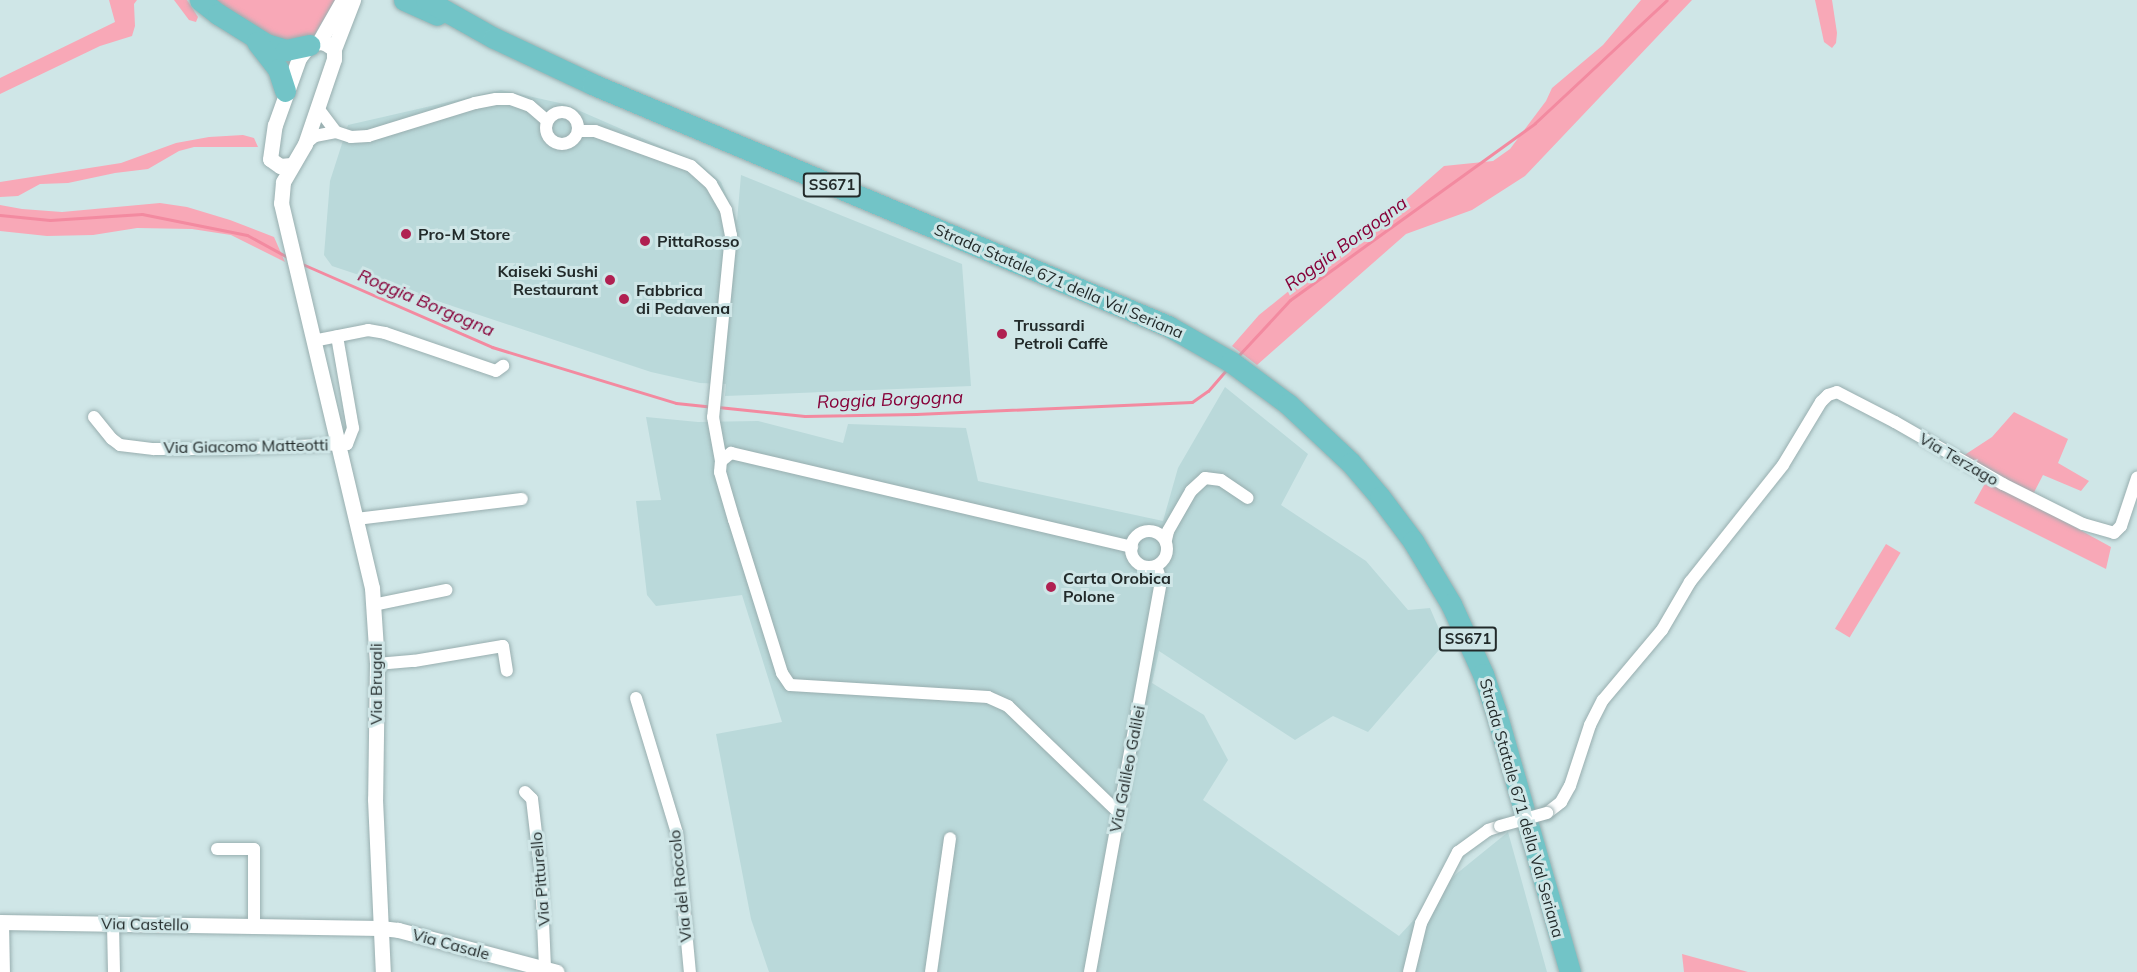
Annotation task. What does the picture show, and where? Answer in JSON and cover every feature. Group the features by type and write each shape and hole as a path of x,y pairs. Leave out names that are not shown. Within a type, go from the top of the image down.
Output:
{"highway":[{"path":"200,0 250,36 274,63 285,91"},
{"name":"SS671","path":"405,0 438,15 467,23"},
{"name":"Strada Statale 671 della Val Seriana","path":"426,0 467,23 592,84 1100,296 1199,342 1248,374 1296,411 1351,463 1396,517 1451,604 1468,639 1496,712 1570,972"},
{"path":"439,0 467,23"},
{"path":"250,36 286,50 314,43"}],"street":[{"name":"Via Brugali","path":"343,0 314,43 299,58 285,91 270,143 270,159 276,197 281,203 372,588 377,664 375,799 383,972"},
{"path":"281,203 284,182 291,165 305,144 334,59 334,49 353,0"},
{"path":"314,43 334,49"},
{"path":"305,144 315,136 336,132 351,137 368,136 496,99 518,100 530,106 547,122"},
{"path":"317,107 336,132"},
{"path":"564,111 577,120 578,131 573,140 557,143 546,132 547,122 554,113 564,111"},
{"path":"578,131 595,131 691,166 711,184 726,210 731,235 713,417 722,461 720,472 785,679 790,685 988,697 1008,706 1118,812"},
{"path":"270,159 280,166 291,165"},
{"path":"313,341 368,330 385,333 496,371 503,366"},
{"path":"337,336 353,428 346,444 338,444"},
{"name":"Via Terzago","path":"1409,972 1421,923 1458,852 1488,830 1547,813 1561,802 1570,786 1590,726 1603,700 1662,630 1690,582 1783,465 1821,402 1828,395 1837,392 2003,484 2083,524 2114,533 2121,525 2137,478"},
{"name":"Via Giacomo Matteotti","path":"94,417 120,445 154,449 225,449 338,444"},
{"path":"722,461 731,453 1132,547"},
{"path":"1166,540 1157,532 1146,530 1138,534 1132,547 1134,559 1139,564 1149,567 1156,566 1167,555 1168,531 1191,491 1205,478 1221,480 1248,498"},
{"path":"356,519 522,499"},
{"name":"Via Galileo Galilei","path":"1090,972 1161,581 1156,566"},
{"path":"373,605 446,590"},
{"path":"377,664 414,661 503,646 507,671"},
{"name":"Via del Roccolo","path":"636,698 677,833 690,972"},
{"name":"Via Pitturello","path":"525,792 532,799 551,970"},
{"path":"931,972 950,838"},
{"path":"217,849 254,849 254,926"},
{"path":"2,922 4,972"},
{"name":"Via Castello","path":"2,922 380,928"},
{"path":"113,924 114,972"},
{"name":"Via Casale","path":"380,928 398,930 551,970"}],"shaded area":[{"path":"109,0 137,0 134,4 135,26 132,36 100,46 0,94 0,78 115,22"},
{"path":"174,0 187,0 198,17 196,22 189,20"},
{"path":"210,0 335,0 312,39 284,46"},
{"path":"1641,0 1692,0 1525,176 1472,210 1406,234 1257,365 1232,346 1259,315 1290,290 1345,253 1444,166 1493,161 1510,149 1546,101 1552,88 1603,45"},
{"path":"1815,0 1832,0 1837,33 1836,43 1832,48 1824,42"},
{"path":"501,90 564,104 697,162 721,182 737,221 741,175 962,264 971,386 725,396 726,384 700,383 651,372 332,266 324,255 330,181 348,125"},
{"path":"243,135 254,138 258,147 194,147 179,151 148,169 68,183 40,184 18,196 0,197 0,182 121,163 176,143 209,137"},
{"path":"160,203 187,207 274,237 285,262 231,235 192,229 137,228 93,235 47,236 0,231 0,205 62,212"},
{"path":"1225,387 1308,454 1281,505 1366,561 1408,610 1430,608 1445,643 1368,732 1333,716 1295,740 1159,651 1152,683 1204,715 1228,760 1203,800 1399,936 1455,875 1508,832 1547,972 769,972 751,919 716,734 782,722 742,595 656,606 647,595 636,501 661,500 646,417 698,422 758,421 843,443 848,424 966,428 978,481 1163,521 1178,468"},
{"path":"2014,412 2068,439 2058,463 2089,481 2081,491 2043,475 2029,502 2111,547 2106,569 1974,503 1992,471 1963,456 1992,437"},
{"path":"1886,544 1901,553 1850,638 1835,629"},
{"path":"1682,954 1748,972 1684,972"}],"waterway":[{"name":"Roggia Borgogna","path":"1238,356 1290,300 1535,123 1667,0"},
{"name":"Roggia Borgogna","path":"0,215 50,220 142,214 247,235 289,258"},
{"name":"Roggia Borgogna","path":"300,263 492,347 676,403 712,407"},
{"name":"Roggia Borgogna","path":"718,407 805,416 916,414 1192,402 1208,391 1228,368"}],"place":[{"name":"Pro-M Store","path":"406,234"},
{"name":"PittaRosso","path":"645,241"},
{"name":"Kaiseki Sushi Restaurant","path":"610,280"},
{"name":"Fabbrica di Pedavena","path":"624,299"},
{"name":"Trussardi Petroli Caffè","path":"1002,334"},
{"name":"Carta Orobica Polone","path":"1051,587"}]}
